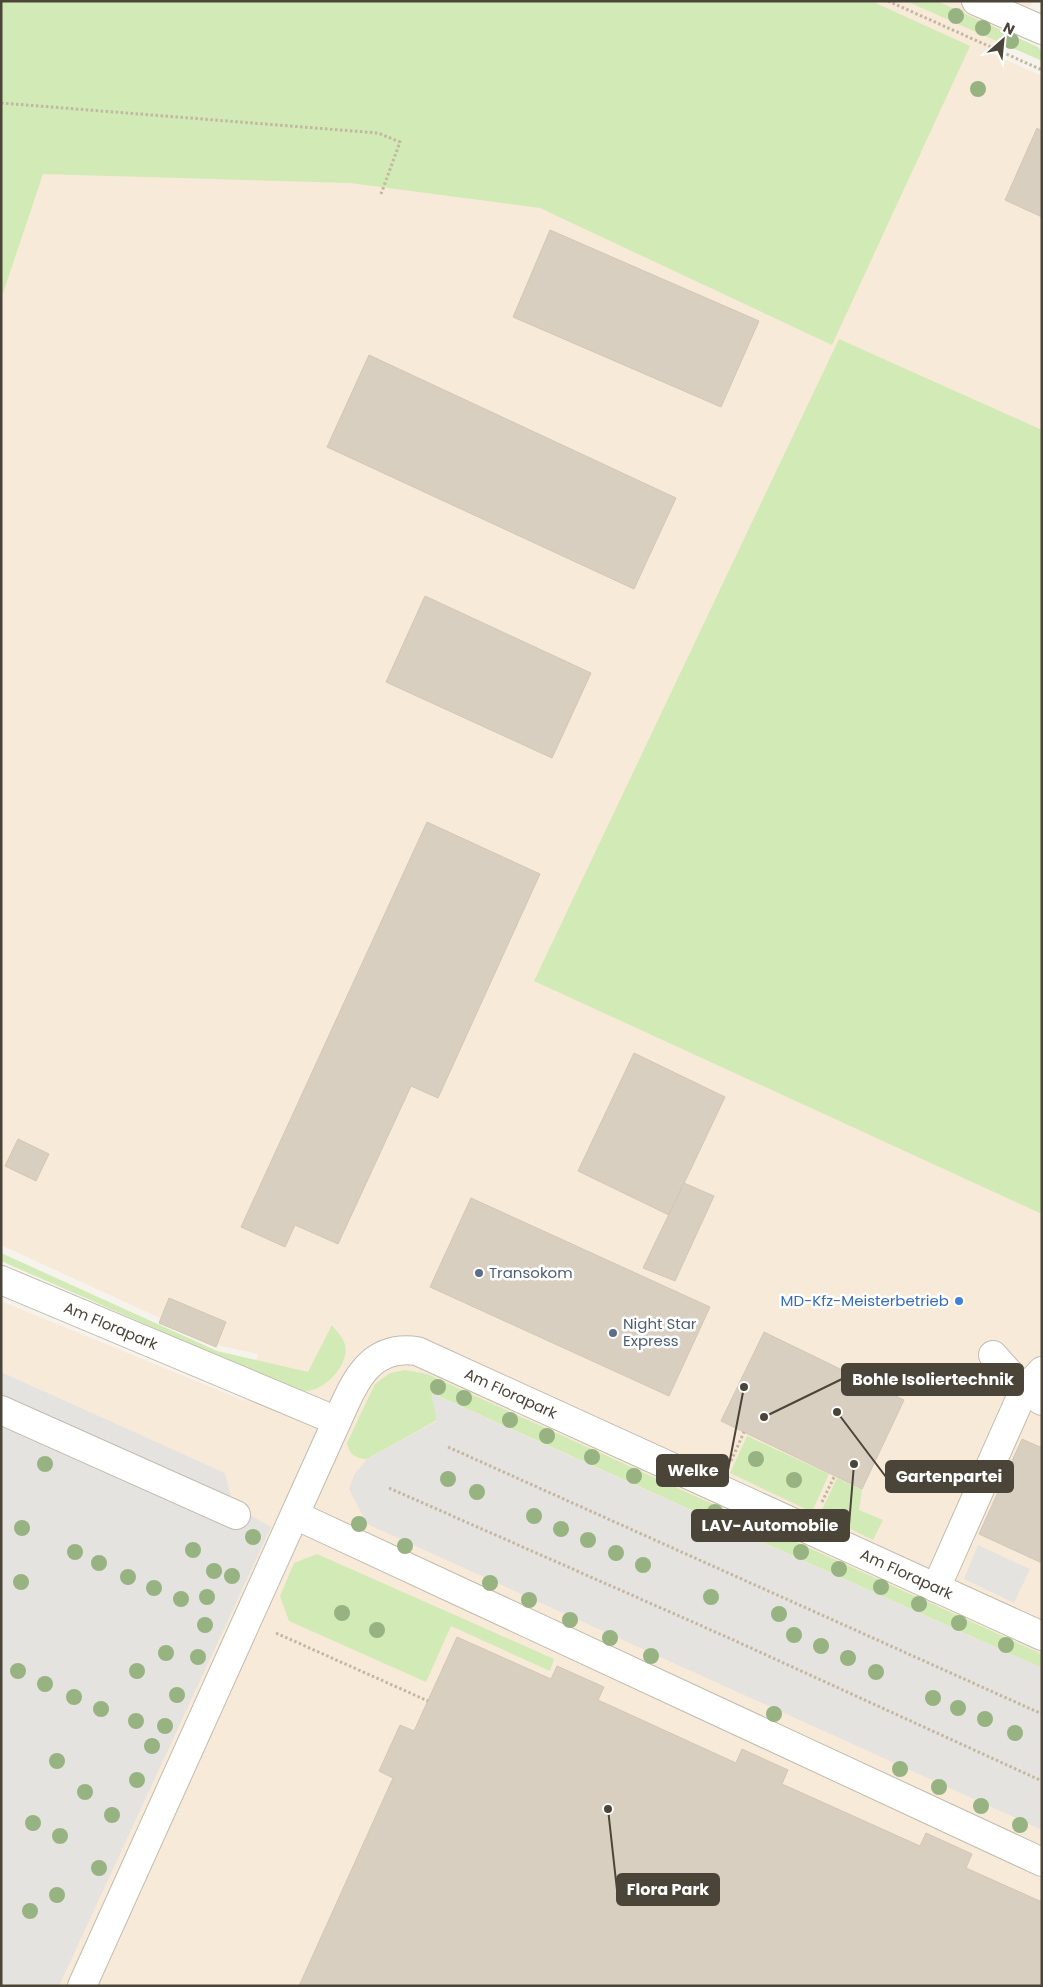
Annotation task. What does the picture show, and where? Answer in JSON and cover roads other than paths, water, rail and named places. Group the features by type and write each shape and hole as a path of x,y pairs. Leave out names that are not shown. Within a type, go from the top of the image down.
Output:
{"street":[{"path":"976,1 1042,30"},
{"name":"Am Florapark","path":"1,1280 337,1420 356,1382 375,1359 390,1351 402,1349 417,1351 1042,1636"},
{"path":"936,1588 1036,1387 993,1355"},
{"path":"1,1410 236,1515"},
{"path":"82,1986 337,1420"},
{"path":"295,1515 1042,1862"}],"place":[{"name":"Transokom","path":"479,1273"},
{"name":"MD-Kfz-Meisterbetrieb","path":"959,1301"},
{"name":"Night Star Express","path":"613,1333"},
{"name":"Welke","path":"744,1387"},
{"name":"Gartenpartei","path":"837,1412"},
{"name":"Bohle Isoliertechnik","path":"764,1417"},
{"name":"LAV-Automobile","path":"854,1464"},
{"name":"Flora Park","path":"608,1809"}]}
